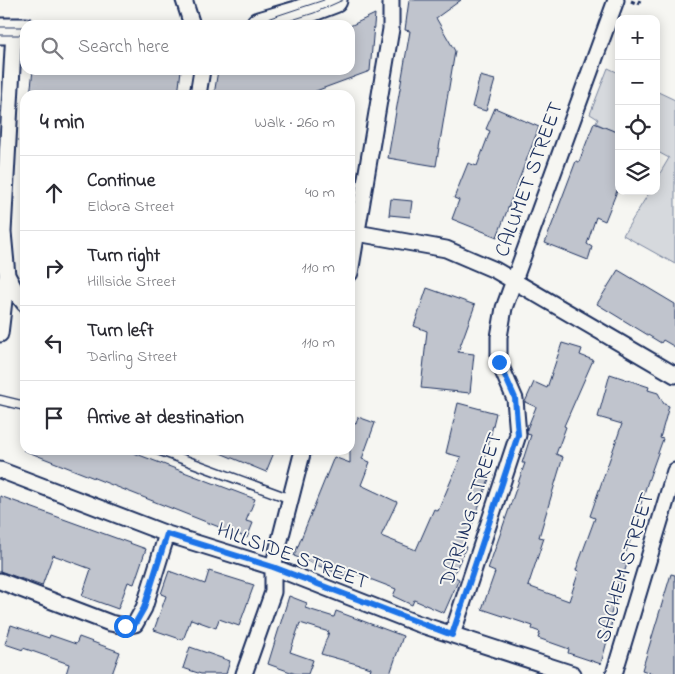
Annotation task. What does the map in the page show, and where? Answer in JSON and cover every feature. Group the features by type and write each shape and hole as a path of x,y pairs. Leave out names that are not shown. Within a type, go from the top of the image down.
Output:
{"main road":[{"path":"276,20 334,0"}],"street":[{"path":"184,0 190,20"},
{"path":"355,244 391,29 391,0"},
{"name":"CALUMET STREET","path":"616,0 513,280 675,375"},
{"path":"0,334 7,275 3,232 13,31"},
{"path":"199,90 201,75"},
{"path":"357,233 446,249 513,280"},
{"path":"7,275 20,298"},
{"name":"DARLING STREET","path":"452,635 518,435 515,398 499,362 499,337 504,308 513,280"},
{"path":"244,674 273,592 273,567 303,455"},
{"name":"HILLSIDE STREET","path":"0,470 167,534 273,567 452,635 573,674"},
{"name":"SACHEM STREET","path":"614,674 675,472"},
{"path":"0,582 110,623 125,626 135,624 144,608 167,534"}],"lane":[{"path":"0,400 20,405"},
{"path":"172,455 291,499"}],"shaded area":[{"path":"608,68 615,71 615,132 596,123 598,119 590,114"},
{"path":"660,93 675,100 675,264 623,235 648,195 660,195 660,173 669,158 660,153"}],"building":[{"path":"409,0 461,0 436,18 455,51 436,166 388,158 410,31 405,30"},
{"path":"375,14 370,71 319,90 215,90 217,75 355,75 355,24"},
{"path":"32,75 180,75 179,90 31,90"},
{"path":"480,76 495,80 486,111 472,107"},
{"path":"495,108 539,127 497,237 452,219 459,200 454,198 468,163 477,166 490,131 486,129"},
{"path":"594,123 615,131 615,195 605,221 596,217 587,244 592,247 588,260 545,243 576,161 579,162"},
{"path":"391,199 412,201 410,217 389,215"},
{"path":"618,270 675,304 675,347 663,340 661,343 597,304"},
{"path":"427,288 475,305 458,352 474,354 470,393 421,388 427,331 414,326"},
{"path":"562,343 582,349 580,355 593,360 564,426 566,427 556,454 563,457 539,537 544,538 528,586 569,601 579,571 576,570 595,518 590,516 622,424 598,417 610,374 649,387 648,390 658,393 664,404 669,406 660,438 663,439 639,510 641,511 622,563 627,564 610,617 613,618 601,664 568,653 569,649 538,638 540,632 532,629 533,626 482,609 495,572 488,569 525,463 522,463 531,435 527,434 527,429 536,407 525,402 534,382 547,388"},
{"path":"458,403 496,413 481,475 489,479 464,546 466,547 453,576 459,579 444,613 414,600 412,605 393,596 396,589 349,571 347,577 294,556 334,457 350,463 350,455 355,455 355,424 358,417 375,423 362,459 370,462 361,485 397,502 381,536 416,550 434,509 438,511 461,457 446,453"},
{"path":"36,455 139,455 255,499 246,521 253,523 247,538"},
{"path":"225,455 273,455 266,472"},
{"path":"0,496 146,549 134,584 128,582 118,609 82,596 91,569 53,555 42,586 0,571"},
{"path":"169,571 205,584 209,571 254,585 239,626 219,619 216,628 191,619 183,640 154,630 166,596 161,594"},
{"path":"671,574 675,575 675,674 654,674 642,670"},
{"path":"289,596 307,603 305,608 334,617 336,611 403,636 390,674 369,674 371,668 321,654 329,632 300,623 290,652 313,660 308,674 296,674 268,664"},
{"path":"11,625 49,638 50,635 76,644 79,637 120,652 112,674 66,674 69,664 23,648 23,650 5,644"},
{"path":"190,647 230,661 226,674 201,674 183,668"}],"tram line":[{"path":"262,20 324,0"},
{"path":"292,20 314,13 343,0"},
{"path":"0,27 20,27"},
{"path":"0,35 20,35"}],"route":[{"path":"125,626 135,624 144,608 167,534 273,567 452,635 518,435 515,398 499,362"}]}
